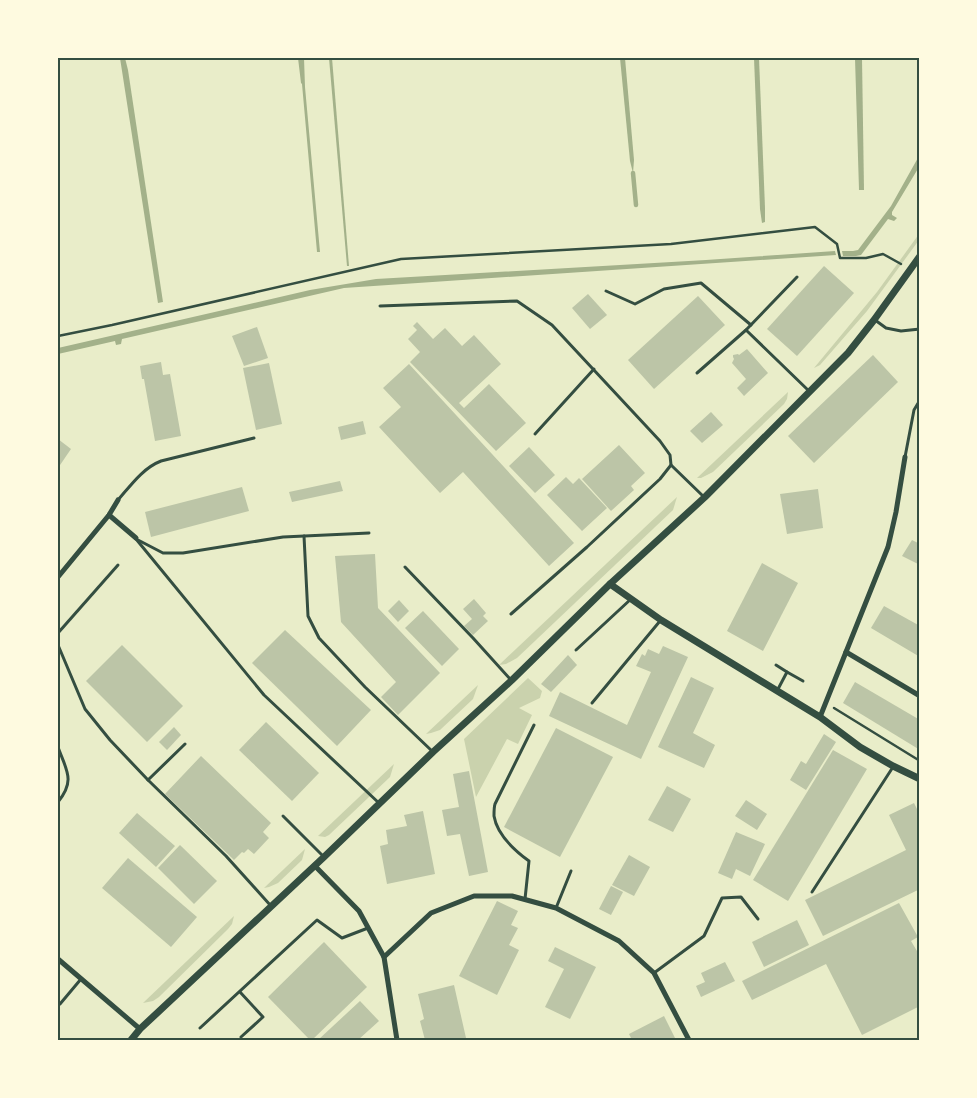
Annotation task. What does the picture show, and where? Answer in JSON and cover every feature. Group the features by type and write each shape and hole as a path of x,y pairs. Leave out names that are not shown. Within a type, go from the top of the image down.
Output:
{"street":[{"path":"131,1040 140,1029 315,866 433,752 512,680 610,584 704,497 810,392 848,353 920,256"},
{"path":"820,717 888,546 896,512 905,456"},
{"path":"58,577 109,515 118,500"},
{"path":"109,515 136,538"},
{"path":"610,584 661,620 820,717 860,747 920,779"},
{"path":"846,652 920,696"},
{"path":"315,866 359,910 384,957 397,1040"},
{"path":"384,957 431,913 474,896 512,896 556,908 619,941 654,973 689,1040"},
{"path":"58,960 140,1029"}],"lane":[{"path":"697,373 746,330 797,277"},
{"path":"606,291 635,304 664,289 701,283 751,325"},
{"path":"380,306 516,301 552,325 660,441 670,455 671,465 704,497"},
{"path":"874,320 886,328 901,331 920,329"},
{"path":"746,330 810,392"},
{"path":"535,434 594,369"},
{"path":"905,456 914,410 920,400"},
{"path":"118,500 145,470 152,465 254,438"},
{"path":"511,614 587,547 660,478 671,465"},
{"path":"136,538 163,553 183,553 283,537 369,533"},
{"path":"304,536 308,616 319,638 433,752"},
{"path":"136,538 264,695 380,804"},
{"path":"58,633 118,566"},
{"path":"405,567 512,680"},
{"path":"576,650 631,599"},
{"path":"592,703 661,620"},
{"path":"58,645 85,709 110,740 226,856 272,906"},
{"path":"776,665 803,681"},
{"path":"777,691 787,672"},
{"path":"525,900 529,861 506,841 497,825 494,815 494,804 534,726"},
{"path":"148,780 185,744"},
{"path":"58,747 69,778 58,802"},
{"path":"812,892 893,766"},
{"path":"283,816 324,857"},
{"path":"556,908 571,871"},
{"path":"654,973 704,936 722,898 741,897 758,919"},
{"path":"200,1028 317,920 342,938 368,928"},
{"path":"60,1004 81,979"},
{"path":"240,992 263,1017 242,1037"}],"path":[{"path":"58,336 401,259 671,244 815,227 837,244 840,258 866,258 884,254 910,269"},
{"path":"826,703 920,761"}],"shaded area":[{"path":"120,58 125,58 128,70 163,302 158,303"},
{"path":"298,58 304,58 320,252 317,252"},
{"path":"329,58 332,58 349,266 347,266"},
{"path":"620,58 625,58 634,160 633,173 630,161"},
{"path":"754,58 759,58 765,208 765,222 762,223 760,209"},
{"path":"855,58 862,58 864,190 859,190"},
{"path":"919,156 919,167 892,212 892,215 897,218 894,221 888,219 861,255 843,256 842,251 858,250 891,206"},
{"path":"919,234 919,240 867,311 820,365 814,368 877,292"},
{"path":"835,251 836,255 344,288 122,339 121,344 116,345 115,341 58,354 58,348 310,290 376,279"},
{"path":"788,392 784,404 713,472 697,478"},
{"path":"677,497 673,510 517,658 506,664 499,665"},
{"path":"528,678 542,691 540,698 519,708 532,715 518,744 507,739 476,797 464,739"},
{"path":"478,685 473,699 440,730 426,734"},
{"path":"394,764 390,777 329,835 325,837 318,836"},
{"path":"305,849 302,860 278,883 264,888"},
{"path":"234,916 232,924 228,929 159,997 153,1001 143,1003"}],"building":[{"path":"824,266 854,293 797,356 767,329"},
{"path":"588,294 607,315 590,329 572,308"},
{"path":"698,296 725,325 654,389 628,360"},
{"path":"417,322 433,339 445,328 462,346 474,335 501,364 459,403 464,408 489,384 526,423 496,451 410,362 420,352 408,339 417,330 413,326"},
{"path":"257,327 268,358 244,366 232,336"},
{"path":"747,349 768,373 744,396 737,388 746,379 732,363 733,355 739,355"},
{"path":"873,355 898,382 814,463 788,436"},
{"path":"161,362 163,375 170,374 181,436 155,441 140,366"},
{"path":"269,363 282,424 256,430 243,368"},
{"path":"409,364 574,543 549,566 463,472 440,493 379,427 401,407 383,388"},
{"path":"711,412 723,425 702,443 690,431"},
{"path":"363,421 366,434 341,440 338,427"},
{"path":"58,439 71,449 58,468"},
{"path":"619,445 645,473 631,486 634,490 611,511 582,479"},
{"path":"529,447 555,475 535,493 509,466"},
{"path":"566,477 573,484 579,478 607,508 582,531 547,495"},
{"path":"340,481 343,491 292,502 289,492"},
{"path":"242,487 249,511 151,537 145,512"},
{"path":"818,489 823,528 787,534 780,494"},
{"path":"912,540 920,544 920,565 902,556"},
{"path":"375,554 378,608 440,673 398,715 381,697 396,682 341,622 335,556"},
{"path":"762,563 798,583 763,651 727,631"},
{"path":"474,599 486,613 483,616 488,621 473,635 464,626 472,619 463,609"},
{"path":"399,600 409,611 398,622 388,611"},
{"path":"884,606 920,626 920,657 871,628"},
{"path":"423,611 459,649 442,666 405,628"},
{"path":"285,630 371,710 337,746 252,663"},
{"path":"122,645 183,706 147,742 86,681"},
{"path":"663,646 688,657 641,759 549,716 560,692 627,725 651,672 636,666 642,654 645,656 648,649 659,654"},
{"path":"568,655 577,665 551,692 541,684"},
{"path":"691,677 714,688 693,733 715,745 704,768 658,747"},
{"path":"855,682 920,720 920,750 843,703"},
{"path":"266,722 319,773 292,801 239,750"},
{"path":"174,727 181,735 167,750 159,742"},
{"path":"556,728 613,757 560,857 504,827"},
{"path":"824,734 836,742 806,790 790,780 801,761 806,764"},
{"path":"833,750 867,769 788,901 753,880"},
{"path":"201,756 271,823 263,832 269,838 254,854 248,849 234,860 165,794"},
{"path":"469,771 488,872 469,876 460,834 447,836 442,810 459,807 453,774"},
{"path":"667,786 691,799 673,832 648,820"},
{"path":"746,800 767,814 757,830 735,816"},
{"path":"914,803 920,815 920,889 823,936 805,900 906,850 889,815"},
{"path":"423,811 435,874 387,884 380,846 388,844 386,830 407,826 404,815"},
{"path":"137,813 175,846 156,867 119,833"},
{"path":"736,832 765,844 750,876 736,869 732,879 718,873"},
{"path":"180,845 217,881 194,904 158,868"},
{"path":"629,855 650,867 634,896 612,885"},
{"path":"128,858 197,917 171,947 102,888"},
{"path":"611,886 623,892 611,915 599,909"},
{"path":"497,901 518,911 511,925 518,928 509,945 519,950 497,995 459,976"},
{"path":"899,903 918,937 911,941 920,956 920,1006 862,1035 826,964 752,1000 742,981"},
{"path":"797,920 809,945 764,967 752,942"},
{"path":"324,942 367,987 310,1040 268,997"},
{"path":"555,947 596,967 570,1019 545,1007 564,969 548,961"},
{"path":"725,962 735,981 701,997 696,986 705,982 701,973"},
{"path":"454,985 466,1038 457,1040 425,1040 420,1021 424,1019 418,994"},
{"path":"360,1001 379,1021 358,1040 318,1040"},
{"path":"664,1016 676,1040 632,1040 629,1034"}],"waterway":[{"path":"633,173 636,205"}]}
